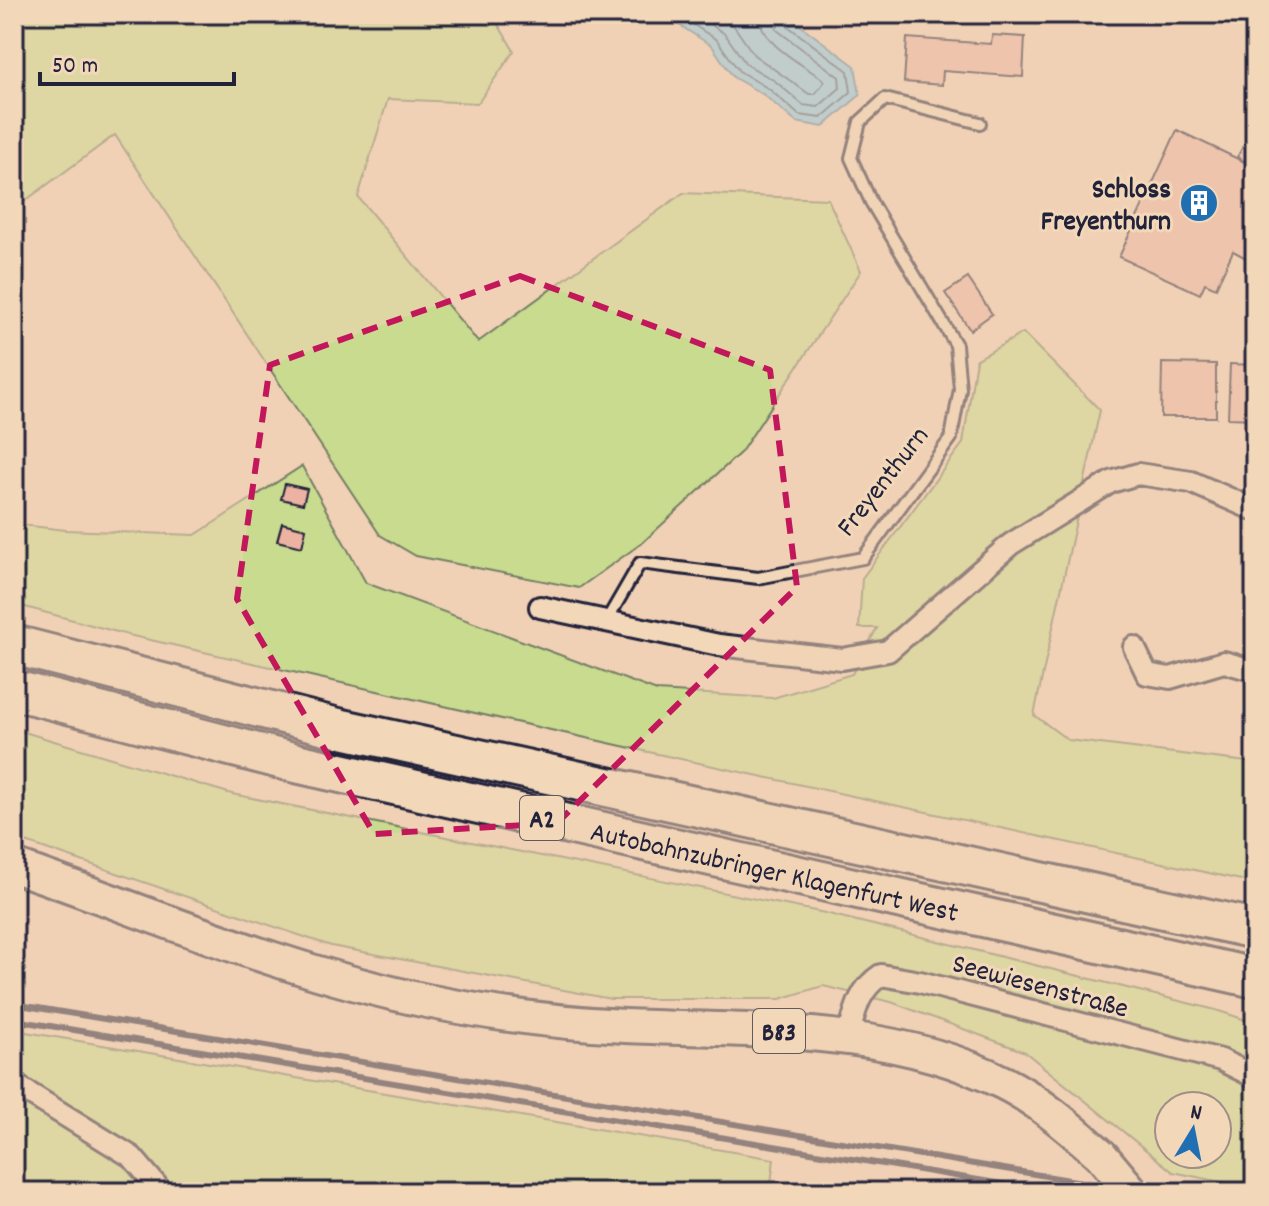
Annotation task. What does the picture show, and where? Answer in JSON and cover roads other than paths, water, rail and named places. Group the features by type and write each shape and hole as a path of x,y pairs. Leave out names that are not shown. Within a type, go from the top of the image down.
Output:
{"highway":[{"name":"Autobahnzubringer Klagenfurt West","path":"14,645 338,728 1255,929"},
{"name":"Autobahnzubringer Klagenfurt West","path":"14,690 311,766 1255,978"}],"main road":[{"name":"B83","path":"14,866 343,982 428,1001 504,1015 622,1026 785,1031 906,1047 1005,1084 1054,1116 1101,1155 1132,1192"}],"street":[{"path":"540,607 719,645 842,659 888,651 1011,544 1111,482 1138,474 1191,482 1255,510"},
{"path":"1134,647 1147,674 1170,678 1224,662 1255,671"},
{"name":"Seewiesenstraße","path":"848,1038 859,997 868,984 881,975 920,982 1221,1060 1255,1077"},
{"path":"14,1084 132,1157 162,1192"}],"lane":[{"name":"Freyenthurn","path":"607,620 640,563 758,578 863,558 951,438 960,389 956,345 871,202 851,158 860,122 885,99 980,123"}],"water":[{"path":"662,14 785,14 855,66 860,95 823,127 796,122 764,95 733,77 712,46"}],"railway":[{"path":"14,1004 1142,1192"},
{"path":"14,1020 1051,1192"}],"place":[{"name":"Schloss Freyenthurn","path":"1199,203"}]}
